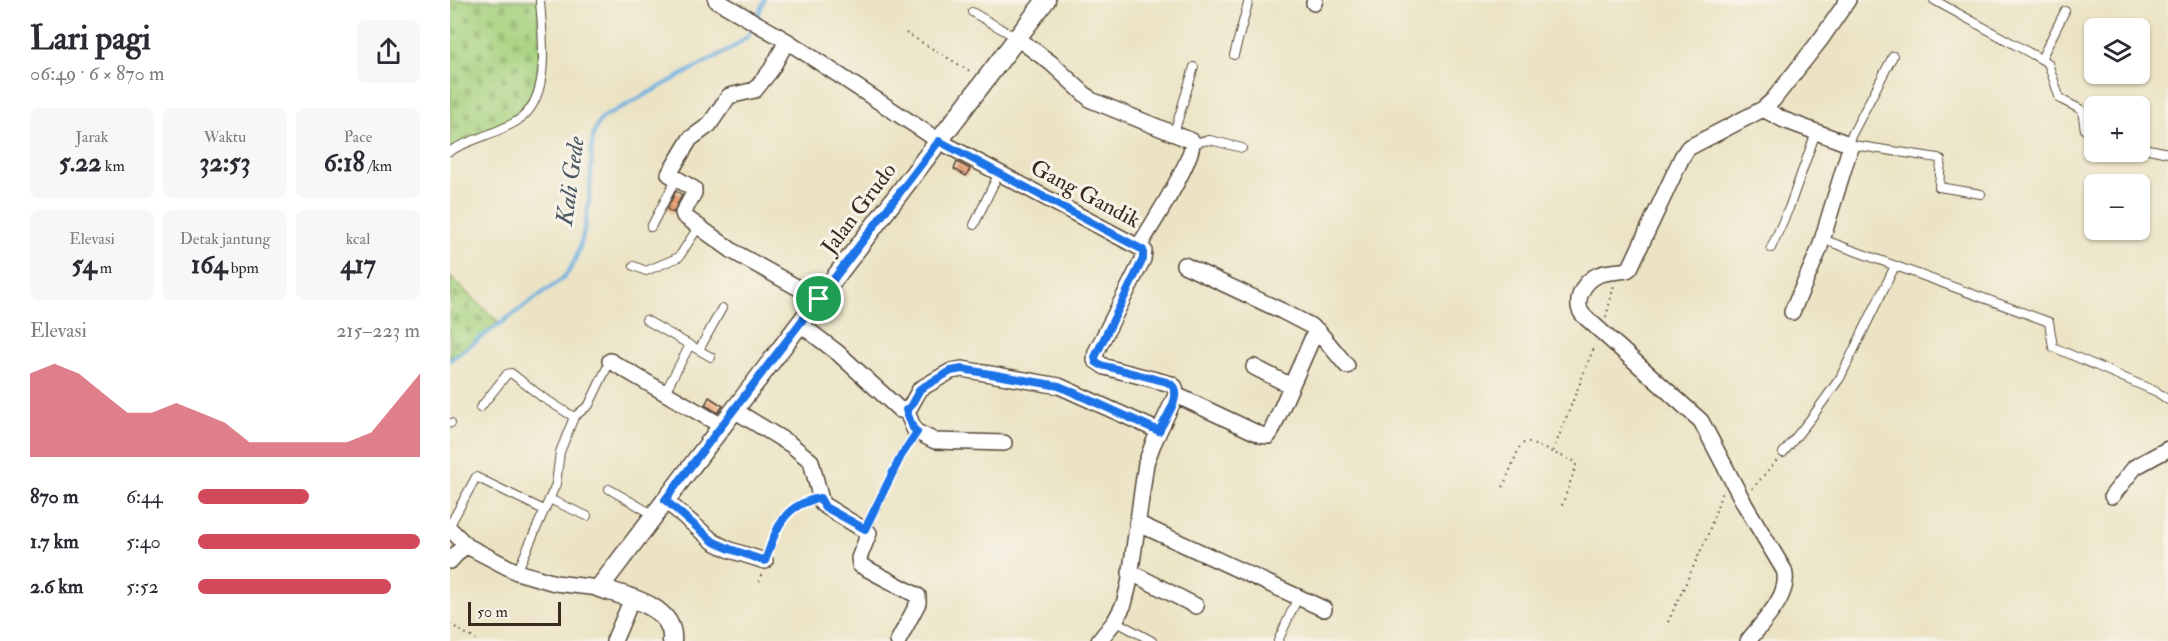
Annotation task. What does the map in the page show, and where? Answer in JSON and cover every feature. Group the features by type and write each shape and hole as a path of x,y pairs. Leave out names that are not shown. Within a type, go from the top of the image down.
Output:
{"street":[{"name":"Gang Gandik","path":"716,0 734,4 749,18 939,141 1139,246 1144,251 1143,259 1095,352 1095,360 1105,367 1171,384 1175,387 1176,395"},
{"name":"Jalan Grudo","path":"598,588 1046,0"},
{"path":"1748,641 1783,594 1786,580 1781,565 1742,500 1701,421 1580,312 1577,302 1592,279 1601,274 1630,268 1688,148 1762,109 1773,100 1821,39 1848,0"},
{"path":"1017,38 1051,63 1091,100 1192,142 1192,148 1182,169 1139,246"},
{"path":"787,41 771,70 755,90 729,96 709,125 692,136 669,173 676,180 694,189 682,213 734,252 819,299"},
{"path":"1762,109 1776,117 1847,144 1850,150 1814,264 1792,312"},
{"path":"1184,266 1282,311 1316,330 1347,366"},
{"path":"800,324 838,353 893,405 906,410 917,432 940,442 1004,443"},
{"path":"1100,641 1124,604 1146,463 1176,395 1261,435 1268,436 1316,330"},
{"path":"610,361 722,426"},
{"path":"1254,367 1291,386"},
{"path":"906,410 920,389 951,371 962,369 1059,386 1159,431"},
{"path":"734,410 790,444 811,461 820,498 825,507 865,529 869,536 859,564 918,596 918,603 898,641"},
{"path":"2112,496 2135,467 2168,449"},
{"path":"665,500 714,542 765,561"},
{"path":"1137,523 1324,609"},
{"path":"450,527 465,545 517,572 555,583 598,588 653,608 664,617 671,629 672,641"},
{"path":"450,561 465,545"},
{"path":"1130,572 1196,606"},
{"path":"614,641 632,599"}],"lane":[{"path":"450,152 471,140 518,120 531,106 540,84 542,66 540,0"},
{"path":"1234,55 1249,0"},
{"path":"1934,0 2049,65 2060,99 2082,110 2084,123"},
{"path":"2041,59 2065,11"},
{"path":"972,12 1017,38"},
{"path":"1893,56 1847,144 1938,158 1941,160 1939,187 1982,194"},
{"path":"1174,133 1194,67"},
{"path":"1771,248 1789,208 1816,132"},
{"path":"1192,142 1210,140 1242,148"},
{"path":"2150,149 2168,153"},
{"path":"974,225 999,172"},
{"path":"651,226 676,180"},
{"path":"634,266 646,271 676,259 699,226"},
{"path":"1822,239 2049,322 2053,347 2157,392 2168,400"},
{"path":"1782,453 1840,378 1895,266"},
{"path":"699,350 722,308"},
{"path":"646,320 711,357"},
{"path":"665,392 690,345"},
{"path":"517,572 557,481 560,452 574,417 589,405 610,361"},
{"path":"480,408 507,374 511,373 542,397 574,417"},
{"path":"865,529 901,456 917,432"},
{"path":"450,527 476,477 544,510"},
{"path":"609,489 654,515"},
{"path":"549,499 587,516"},
{"path":"1278,641 1299,597"},
{"path":"1115,621 1152,641"}],"path":[{"path":"906,33 985,80"},
{"path":"1553,451 1609,307 1616,272"},
{"path":"1503,487 1522,442 1530,442 1574,460 1576,464 1561,508"},
{"path":"1742,500 1782,453"},
{"path":"1668,622 1707,537 1728,472"},
{"path":"759,582 777,527 797,505 820,498"},
{"path":"450,624 476,640"}],"green space":[{"path":"450,0 540,0 540,84 526,113 450,151"},
{"path":"450,277 499,323 450,360"}],"building":[{"path":"957,162 970,169 966,176 954,169"},
{"path":"676,191 682,195 673,213 667,209"},
{"path":"709,397 723,406 718,413 705,405"}],"waterway":[{"name":"Kali Gede","path":"757,19 764,0"},
{"name":"Kali Gede","path":"450,360 562,279 570,270 581,244 589,198 593,137 602,118 734,47 747,37 754,26"}],"route":[{"path":"939,141 1142,248 1143,259 1095,352 1095,360 1105,367 1171,384 1175,387 1175,399 1159,431 1059,386 971,370 951,371 920,389 906,410 917,432 901,456 865,529 825,507 820,498 802,502 777,527 765,561 714,542 665,500 819,299 939,141"}]}
